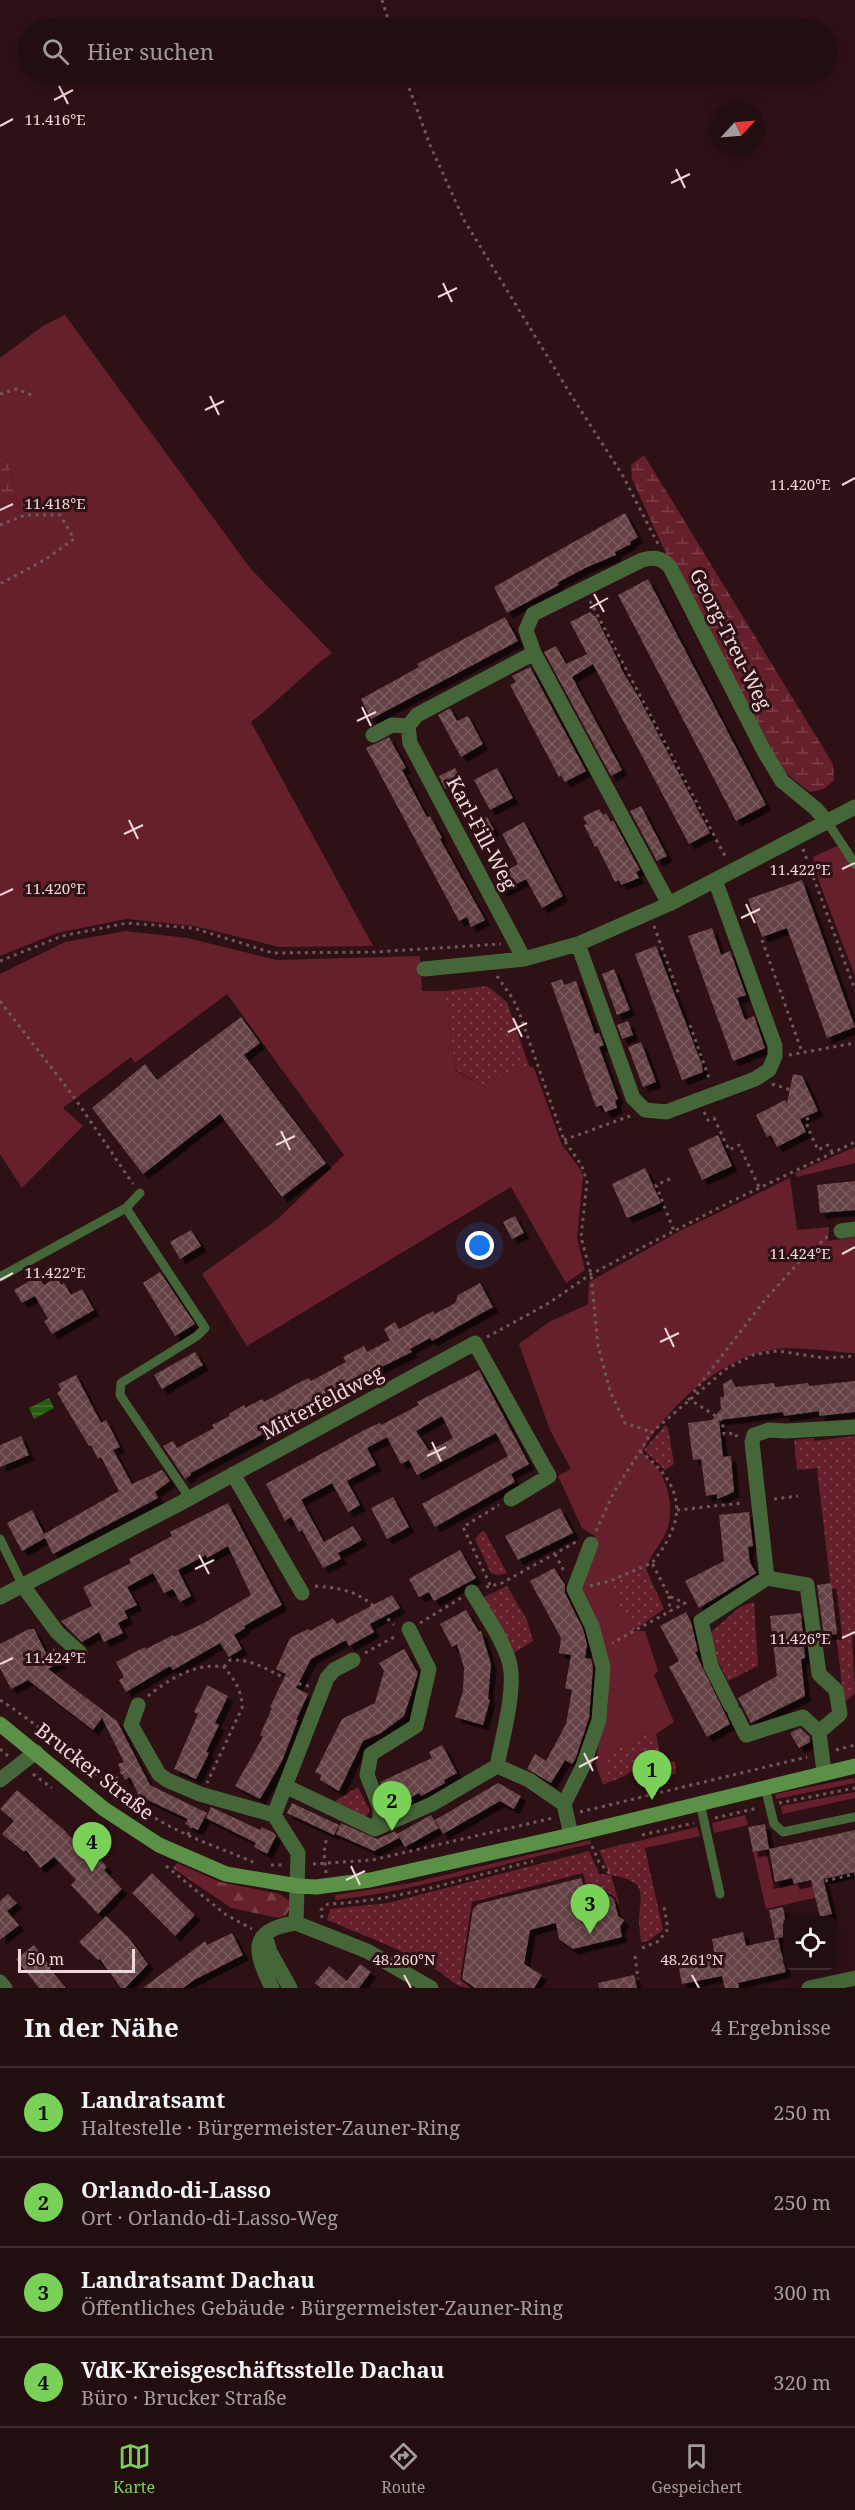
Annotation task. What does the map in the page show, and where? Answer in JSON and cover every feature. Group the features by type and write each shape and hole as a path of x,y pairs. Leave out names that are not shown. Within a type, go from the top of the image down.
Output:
{"main road":[{"name":"Brucker Straße","path":"0,1724 104,1809 159,1845 226,1874 316,1887 370,1880 571,1835 855,1766"}],"street":[{"name":"Georg-Treu-Weg","path":"669,904 534,653 526,630 533,614 642,560 653,557 663,559 670,567 765,753 782,781 816,809 828,823"},
{"path":"373,735 392,725 408,726 417,715 534,653"},
{"name":"Karl-Fill-Weg","path":"408,726 410,743 524,958"},
{"path":"424,969 524,958 578,944 649,914 855,807"},
{"path":"578,944 633,1098 645,1110 666,1112 761,1076 769,1070 775,1056 775,1046 715,880"},
{"path":"475,1343 549,1476 511,1498"},
{"name":"Mitterfeldweg","path":"0,1597 234,1474 475,1343"},
{"path":"767,1578 752,1442 754,1435 769,1430 855,1427"},
{"path":"234,1474 305,1589"},
{"path":"571,1835 564,1804 583,1766 599,1720 603,1667 592,1626 574,1589 591,1545"},
{"path":"819,1732 840,1714 836,1690 819,1674 807,1585 767,1578 701,1621 711,1666 746,1735 803,1717 819,1732 824,1772"},
{"path":"23,1586 57,1632 80,1653"},
{"path":"285,1786 375,1829 432,1804 496,1766 510,1697 509,1663 494,1630 472,1592"},
{"path":"375,1829 380,1818 380,1808 367,1775 371,1754 416,1726 429,1669 406,1631"},
{"path":"274,1815 327,1678 333,1670 353,1660"},
{"path":"138,1705 131,1725 159,1774 200,1794 274,1815 298,1853 296,1923"},
{"path":"0,1780 36,1752"},
{"path":"496,1766 529,1780 564,1804"},
{"path":"272,1988 257,1955 265,1935 276,1926 296,1923 367,1951 431,1988"},
{"path":"265,1935 270,1952 290,1988"},
{"path":"809,1988 855,1978"},
{"path":"0,1982 5,1988"}],"lane":[{"path":"828,823 855,864"},
{"path":"0,1277 126,1208 140,1193"},
{"path":"126,1208 206,1328 197,1336 121,1383 120,1395 189,1497"},
{"path":"0,1539 23,1586"},
{"path":"765,1787 774,1824 783,1832 855,1817"},
{"path":"700,1803 720,1894"}],"path":[{"path":"382,0 388,18"},
{"path":"408,84 430,145 464,220 623,476 670,567"},
{"path":"0,394 17,389 34,396"},
{"path":"0,525 25,515 60,515 74,539 46,559 0,584"},
{"path":"583,589 725,856"},
{"path":"798,836 855,990"},
{"path":"649,914 679,995"},
{"path":"0,961 62,936 127,923 193,928 273,953 375,952 516,943"},
{"path":"762,940 802,1052"},
{"path":"495,962 497,979 513,999 519,1012 564,1140 582,1166 587,1182 581,1237 591,1274 598,1346 610,1391 626,1422 652,1432"},
{"path":"0,1001 74,1097 140,1193"},
{"path":"690,1025 714,1094"},
{"path":"775,1056 855,1043"},
{"path":"761,1076 770,1084 794,1091 809,1122 807,1126 818,1150 828,1145 832,1152"},
{"path":"699,1100 708,1120 714,1118 729,1149 739,1144 759,1187"},
{"path":"564,1140 645,1110"},
{"path":"475,1343 549,1303 591,1274 759,1187 855,1142"},
{"path":"670,1179 656,1185 674,1231"},
{"path":"689,1399 731,1341 771,1293 825,1237 848,1230"},
{"path":"591,1545 614,1492 652,1432 726,1369 753,1355 777,1351 825,1358 855,1356"},
{"path":"689,1399 722,1420 724,1434 735,1432 736,1437 754,1435"},
{"path":"574,1589 610,1581 652,1563 671,1534 677,1510 675,1492 661,1468 640,1451"},
{"path":"677,1510 798,1496"},
{"path":"490,1585 463,1527 511,1498"},
{"path":"353,1660 472,1592 502,1583 555,1554"},
{"path":"652,1563 669,1596 670,1612"},
{"path":"305,1589 350,1590 406,1631"},
{"path":"599,1649 635,1633 685,1603 669,1596"},
{"path":"224,1667 230,1660 258,1664 307,1687 327,1678"},
{"path":"138,1705 167,1682 187,1672 208,1666 224,1667"},
{"path":"200,1794 242,1708 242,1696 224,1667"},
{"path":"110,1784 122,1772"},
{"path":"635,1837 768,1805 855,1788"},
{"path":"188,1834 191,1827"},
{"path":"325,1863 324,1842 327,1836"},
{"path":"583,1849 603,1844"},
{"path":"592,1846 599,1862 610,1875"},
{"path":"320,1932 321,1910 328,1904 352,1903 411,1892 534,1860"},
{"path":"825,1881 855,1874"},
{"path":"642,1948 659,1941 669,1929 664,1907"},
{"path":"635,1956 638,1979"}],"green space":[{"path":"65,315 250,568 332,653 251,722 373,946 279,947 194,926 126,919 57,933 0,956 0,507 17,500 8,462 0,453 0,358 43,326"},
{"path":"0,453 8,462 17,500 0,507"},
{"path":"644,455 833,764 834,780 824,789 810,792 787,774 779,764 667,556 632,479 631,465"},
{"path":"839,845 855,869 855,976 820,884 813,857"},
{"path":"125,931 187,938 277,960 420,956 422,991 445,991 455,1070 480,1085 529,1066 534,1068 562,1145 581,1170 583,1177 577,1238 585,1270 566,1283 511,1187 247,1346 202,1274 278,1219 344,1155 227,994 135,1063 131,1057 63,1108 83,1126 22,1188 0,1154 0,974 65,942"},
{"path":"487,986 507,1002 529,1066 480,1085 455,1069 445,991"},
{"path":"855,1147 855,1163 797,1177 795,1173"},
{"path":"790,1178 797,1230 829,1227 828,1241 855,1237 855,1353 786,1348 757,1353 737,1361 717,1372 681,1401 642,1452 662,1476 670,1500 670,1517 664,1537 650,1558 646,1569 611,1583 633,1631 645,1631 658,1671 654,1675 674,1722 656,1734 640,1733 635,1744 620,1747 604,1775 603,1785 596,1765 600,1733 608,1707 606,1674 580,1589 595,1536 582,1528 558,1476 571,1469 550,1430 519,1344 549,1322 588,1304 589,1282 678,1232"},
{"path":"665,1425 668,1428 674,1464 665,1470 644,1450"},
{"path":"855,1436 855,1635 852,1636 855,1693 844,1703 817,1468 797,1470 794,1440 814,1438 814,1441"},
{"path":"482,1531 485,1532 507,1573 498,1575 491,1573 475,1539"},
{"path":"646,1569 664,1609 633,1631 620,1608 611,1583"},
{"path":"507,1586 527,1620 533,1641 512,1654 482,1598"},
{"path":"754,1602 758,1666 728,1681 718,1661 710,1633 740,1607"},
{"path":"640,1733 656,1734 661,1761 675,1762 676,1774 650,1777 636,1768 603,1785 606,1757 620,1747 635,1744"},
{"path":"854,1778 855,1783 776,1799 775,1794"},
{"path":"358,1787 370,1811 366,1818 335,1801"},
{"path":"855,1792 855,1798 782,1814 781,1806"},
{"path":"745,1815 748,1825 714,1833 712,1823"},
{"path":"697,1827 700,1836 645,1848 643,1840"},
{"path":"590,1840 591,1844 432,1883 335,1900 335,1895 412,1883"},
{"path":"643,1840 663,1930 648,1941 641,1942 639,1888 630,1880 611,1875 623,1917 620,1915 616,1898 598,1886 588,1889 583,1873 472,1902 460,1980 471,1988 456,1984 409,1955 327,1920 330,1909 388,1903 589,1851 599,1874 610,1875 599,1850"},
{"path":"766,1850 774,1889 824,1879 827,1895 766,1909 753,1852"},
{"path":"177,1863 220,1882 280,1894 289,1901 290,1908 286,1915 279,1918 231,1908 173,1868"}],"shaded area":[{"path":"49,1398 54,1408 34,1419 29,1408"}],"building":[{"path":"625,513 638,537 630,542 631,544 615,552 616,555 585,568 507,613 494,587"},
{"path":"648,579 766,805 736,821 618,595"},
{"path":"590,612 596,617 620,667 639,698 710,833 689,844 593,664 572,677 622,770 611,776 544,652 556,646 566,664 587,654 570,622"},
{"path":"505,617 518,641 371,719 361,699 419,667 417,664"},
{"path":"530,667 586,771 565,782 561,775 559,777 510,685 516,682 512,676"},
{"path":"450,708 457,721 468,716 483,744 461,757 438,715"},
{"path":"389,737 406,768 402,770 427,817 430,816 442,838 440,839 485,920 471,927 467,917 459,921 366,748"},
{"path":"455,768 461,780 445,789 439,776"},
{"path":"497,768 513,798 490,810 474,780"},
{"path":"641,806 667,856 657,861 630,811"},
{"path":"599,809 603,815 606,813 611,822 613,820 640,870 636,872 639,878 621,885 619,880 615,882 584,825 587,824 583,817"},
{"path":"487,817 494,830 482,836 475,824"},
{"path":"524,822 563,896 542,908 526,879 501,892 494,878 518,864 502,834"},
{"path":"802,880 855,1027 827,1038 787,928 762,937 748,899"},
{"path":"712,928 721,955 730,951 746,995 737,998 745,1020 754,1016 765,1048 733,1061 688,936"},
{"path":"656,946 702,1065 703,1072 682,1080 635,954"},
{"path":"614,969 630,1010 617,1015 602,974"},
{"path":"562,979 564,985 576,981 595,1034 599,1033 604,1045 599,1047 618,1099 615,1100 617,1108 605,1112 602,1105 596,1107 551,983"},
{"path":"241,1017 260,1043 244,1055 326,1163 282,1197 220,1114 143,1174 92,1108 145,1064 157,1080"},
{"path":"628,1021 633,1035 622,1039 617,1025"},
{"path":"641,1042 656,1082 643,1087 628,1047"},
{"path":"793,1074 802,1076 818,1111 800,1119 806,1132 777,1147 771,1135 767,1137 756,1115 785,1100 787,1103"},
{"path":"718,1135 732,1166 702,1180 688,1149"},
{"path":"645,1168 661,1203 627,1218 612,1184"},
{"path":"855,1181 855,1210 820,1213 817,1185"},
{"path":"515,1216 524,1233 512,1239 503,1222"},
{"path":"191,1230 201,1246 180,1259 170,1242"},
{"path":"160,1272 195,1324 175,1336 143,1283"},
{"path":"38,1276 44,1285 57,1277 61,1285 64,1283 71,1295 82,1289 94,1310 52,1334 44,1321 48,1319 35,1296 22,1303 14,1290"},
{"path":"480,1283 493,1307 432,1341 430,1338 410,1349 412,1352 355,1380 357,1383 191,1473 189,1471 191,1475 185,1479 163,1446 173,1441 177,1448 214,1428 212,1425 230,1416 229,1414 244,1405 245,1408 262,1399 264,1402 300,1382 309,1378 311,1381 346,1362 343,1357 364,1346 367,1352 390,1340 384,1329 395,1322 399,1329 433,1311 435,1314 455,1303 458,1295"},
{"path":"195,1352 203,1365 162,1389 154,1375"},
{"path":"479,1370 529,1464 511,1474 515,1482 435,1527 422,1504 508,1456 496,1433 417,1475 409,1460 401,1464 387,1437 367,1448 376,1465 347,1481 360,1505 348,1512 332,1483 301,1500 324,1542 353,1526 362,1540 338,1553 341,1559 323,1568 302,1530 299,1532 291,1517 285,1521 266,1484 368,1428 380,1423 381,1425 419,1405 417,1402","holes":["442,1416 453,1438 429,1451 416,1431"]},
{"path":"76,1375 101,1423 106,1420 120,1447 113,1450 132,1484 162,1470 170,1481 155,1492 158,1498 53,1554 45,1538 22,1551 7,1523 32,1510 44,1534 119,1491 101,1457 98,1459 91,1445 89,1446 57,1393 61,1390 58,1384"},
{"path":"731,1379 736,1387 774,1383 775,1387 808,1383 809,1386 855,1381 855,1412 819,1416 819,1411 784,1416 783,1412 719,1420 723,1457 731,1456 734,1492 717,1499 717,1494 706,1496 701,1459 693,1460 688,1423 712,1420 721,1409 720,1397 724,1397 723,1384"},
{"path":"21,1436 29,1455 0,1467 0,1445"},
{"path":"393,1497 409,1527 387,1539 371,1508"},
{"path":"228,1503 282,1605 244,1626 245,1628 234,1635 242,1649 229,1657 220,1643 173,1670 170,1666 126,1692 119,1680 124,1677 116,1662 145,1647 146,1649 202,1624 251,1595 228,1546 178,1570 191,1596 180,1602 173,1589 164,1593 153,1573 127,1587 137,1605 124,1611 128,1618 118,1623 123,1633 104,1642 99,1632 82,1642 61,1621 92,1606 83,1587 131,1563 129,1559 172,1536 170,1532"},
{"path":"560,1508 573,1533 518,1560 505,1536"},
{"path":"749,1512 753,1546 748,1547 750,1563 756,1573 699,1608 685,1581 724,1561 719,1515"},
{"path":"460,1550 476,1578 434,1601 429,1592 419,1597 409,1579"},
{"path":"554,1568 565,1585 565,1593 583,1629 587,1645 585,1658 591,1659 593,1668 589,1718 575,1760 572,1764 565,1760 551,1783 527,1769 535,1754 546,1761 566,1724 572,1690 565,1688 571,1655 559,1653 561,1638 530,1581"},
{"path":"831,1583 837,1634 824,1636 817,1585"},
{"path":"392,1595 400,1608 370,1624 374,1632 349,1646 346,1640 311,1659 296,1688 308,1694 282,1761 260,1799 235,1786 263,1737 260,1735 272,1708 270,1707 286,1674 276,1669 290,1638 308,1629 310,1631 333,1618 337,1624"},
{"path":"466,1610 479,1632 481,1631 491,1664 488,1699 490,1700 483,1725 455,1717 463,1691 464,1668 457,1644 452,1647 440,1624"},
{"path":"686,1612 691,1622 698,1651 695,1652 730,1724 707,1737 669,1667 679,1661 660,1626"},
{"path":"801,1613 805,1658 801,1659 805,1696 751,1723 738,1698 777,1676 770,1616"},
{"path":"29,1629 34,1629 46,1653 54,1649 61,1662 48,1669 117,1721 150,1785 207,1813 198,1830 185,1824 188,1819 139,1796 130,1777 125,1780 118,1764 124,1762 102,1718 93,1730 28,1680 11,1689 0,1668 0,1644"},
{"path":"404,1649 418,1673 404,1716 381,1733 363,1741 339,1791 320,1780 321,1775 315,1772 342,1719 375,1703 384,1671 379,1663"},
{"path":"207,1685 228,1696 215,1723 219,1725 206,1752 209,1753 196,1779 174,1769 198,1714 194,1712"},
{"path":"800,1728 810,1737 810,1742 799,1748 790,1733"},
{"path":"442,1745 457,1773 444,1780 445,1783 421,1796 419,1793 393,1807 380,1782 432,1758 429,1752"},
{"path":"498,1783 521,1796 514,1809 500,1801 443,1834 435,1820"},
{"path":"17,1790 63,1829 91,1859 96,1855 107,1867 104,1870 122,1889 98,1914 71,1885 76,1880 54,1857 40,1868 26,1850 24,1852 2,1834 14,1821 0,1809"},
{"path":"292,1803 339,1825 334,1835 287,1813"},
{"path":"211,1807 260,1830 262,1827 274,1833 276,1836 267,1854 254,1847 256,1843 206,1818"},
{"path":"431,1815 439,1828 405,1847 398,1835 399,1838 374,1851 336,1834 341,1823 377,1839 395,1831 397,1834"},
{"path":"765,1824 769,1849 753,1852 748,1827"},
{"path":"855,1830 855,1872 823,1879 832,1914 820,1916 811,1880 794,1884 792,1878 775,1882 769,1849"},
{"path":"152,1873 195,1915 175,1936 132,1893"},
{"path":"581,1878 586,1892 600,1890 614,1899 618,1916 624,1920 620,1927 622,1937 573,1949 559,1939 556,1923 530,1930 524,1964 542,1975 534,1988 475,1988 462,1979 473,1909 478,1904"},
{"path":"8,1894 17,1903 7,1911 19,1925 0,1940 0,1901"},
{"path":"783,1907 783,1937 775,1939 769,1910"},
{"path":"106,1916 129,1938 148,1964 125,1988 121,1988 100,1959 98,1960 79,1942"},
{"path":"743,1932 746,1946 778,1939 783,1970 786,1972 738,1983 739,1988 725,1988 722,1976 682,1984 678,1963 715,1956 712,1939"},
{"path":"232,1933 243,1955 183,1988 143,1988 205,1941 207,1945"},
{"path":"34,1945 66,1988 39,1988 16,1959"},
{"path":"360,1964 371,1972 359,1988 321,1988 315,1983 329,1966 347,1981"},
{"path":"634,1975 637,1988 599,1988 598,1983"}],"place":[{"name":"Landratsamt","path":"652,1800"},
{"name":"Orlando-di-Lasso","path":"392,1831"},
{"name":"VdK-Kreisgeschäftsstelle Dachau","path":"92,1872"},
{"name":"Landratsamt Dachau","path":"590,1934"}]}
